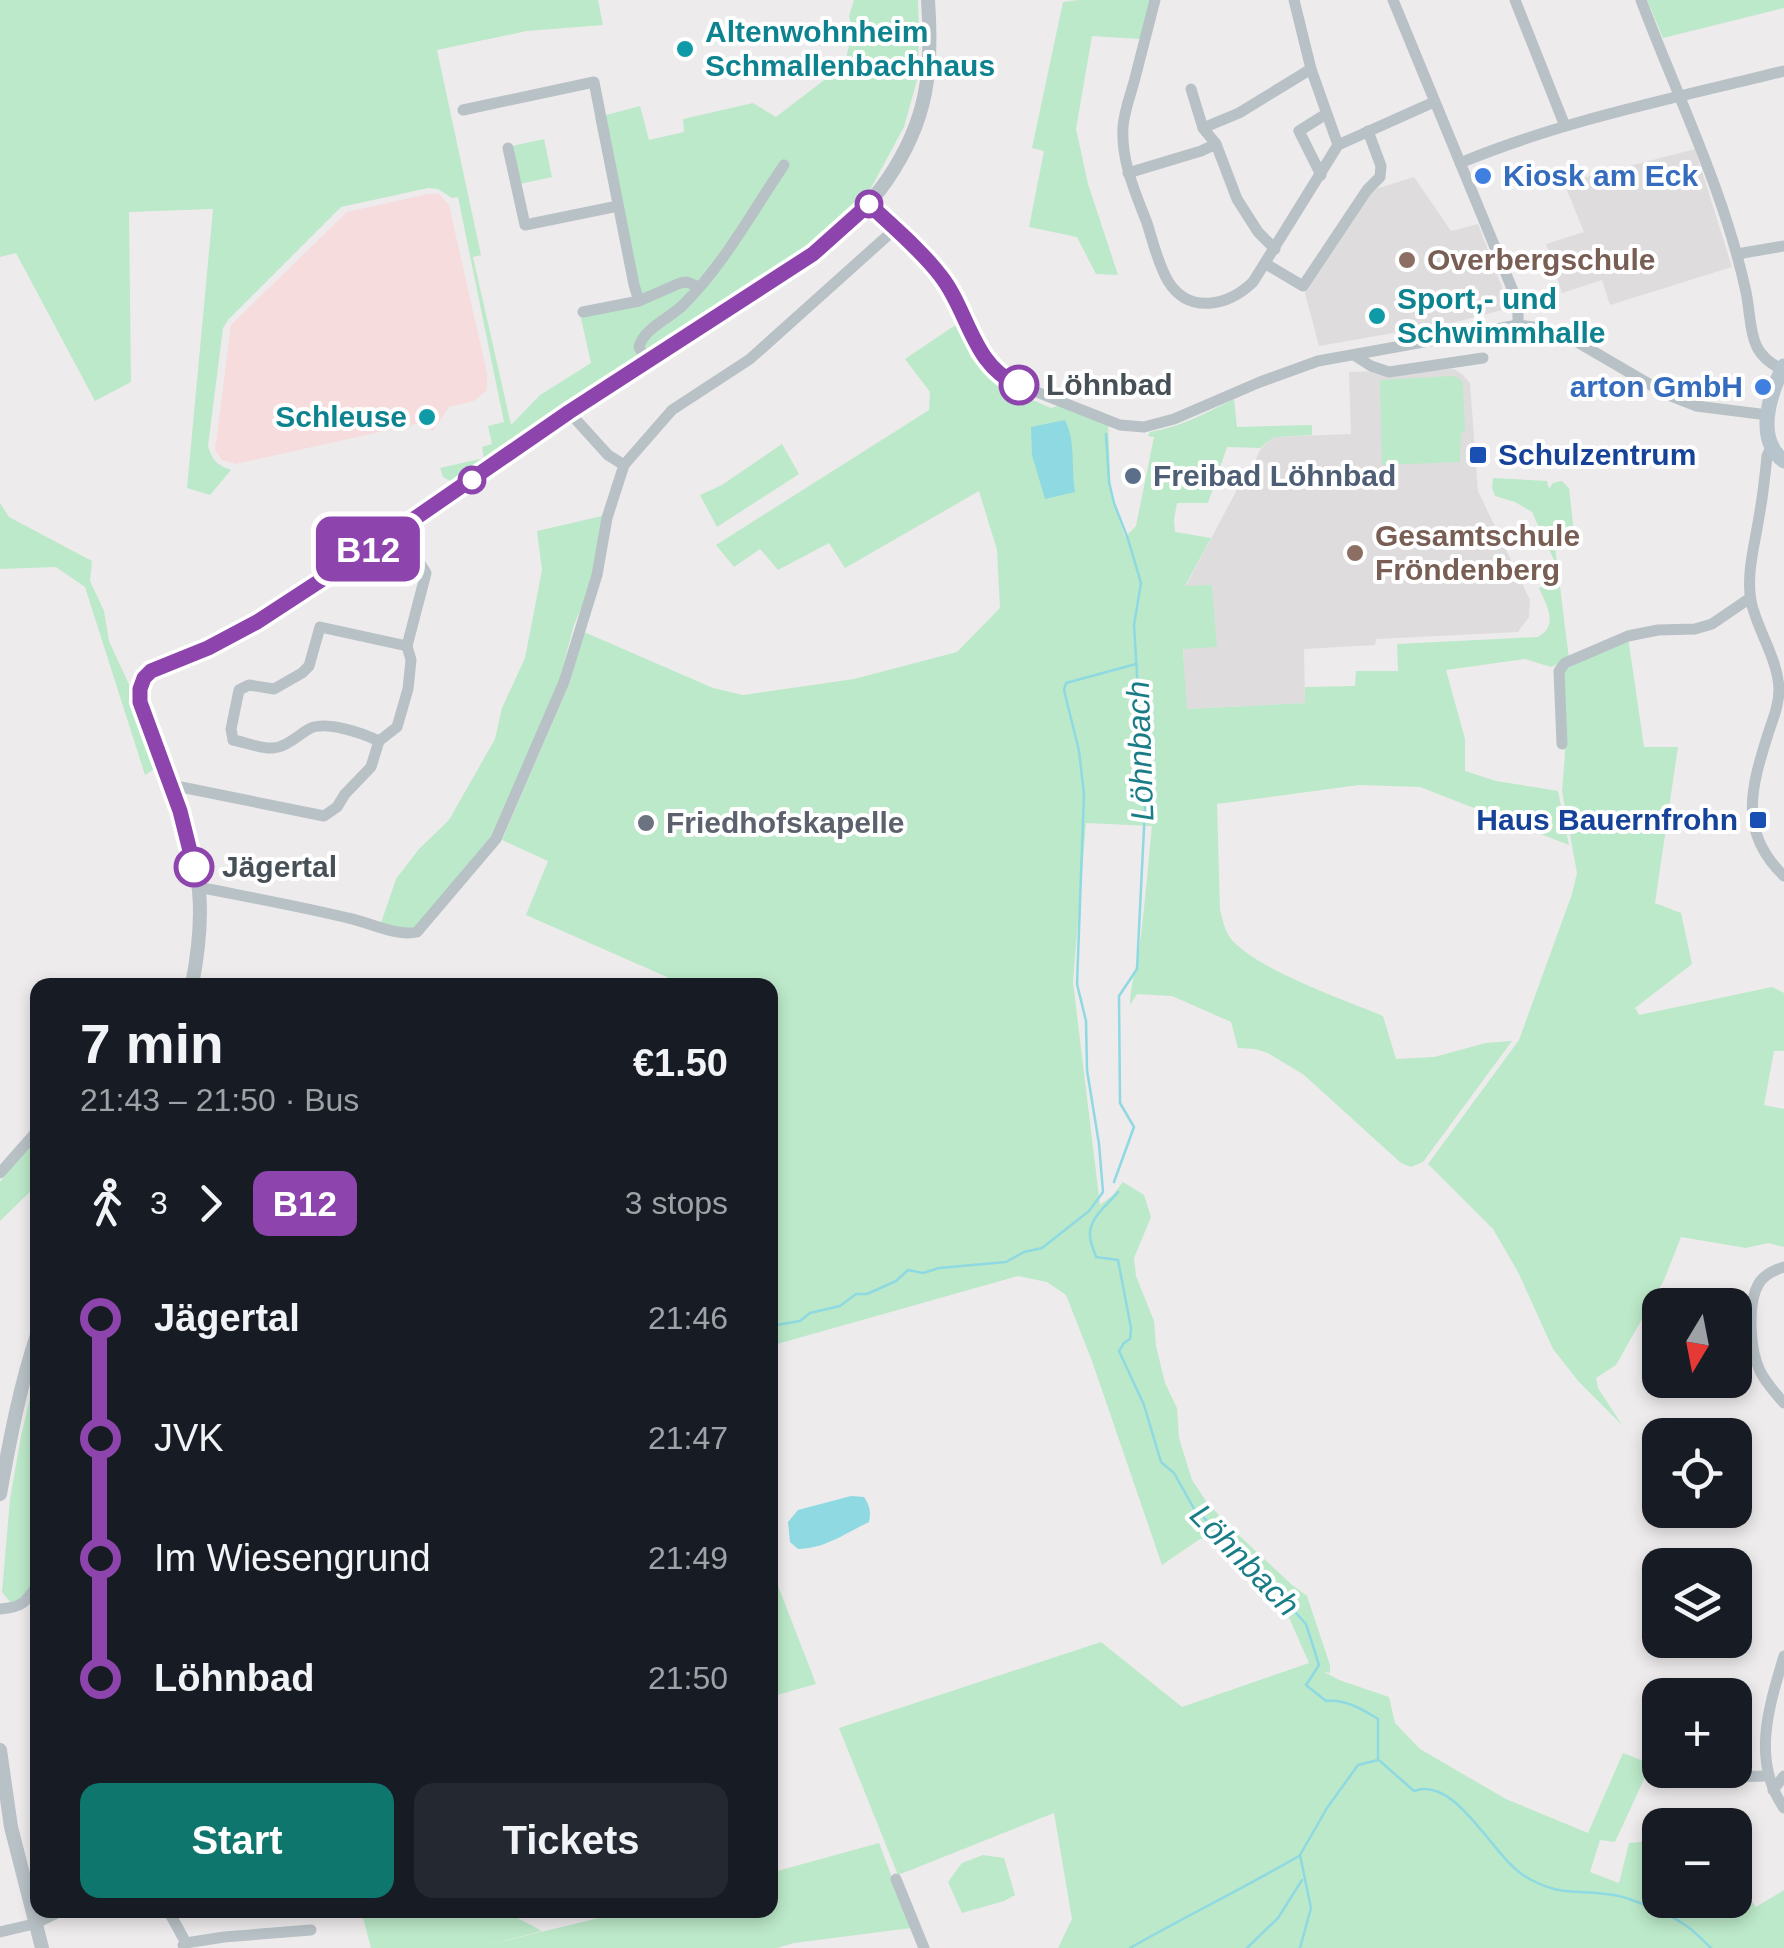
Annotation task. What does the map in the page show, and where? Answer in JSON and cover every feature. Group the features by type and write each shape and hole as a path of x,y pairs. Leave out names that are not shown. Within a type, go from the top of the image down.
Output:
{"main road":[{"path":"1783,368 1771,399 1768,433 1772,448 1784,460"}],"street":[{"path":"193,978 199,934 198,887 189,838 140,702 144,678 151,671 208,648 257,622 813,254 869,204 912,136 929,78 928,0"},
{"path":"1155,0 1123,124 1123,148 1165,274 1183,297 1204,304 1230,300 1242,293 1276,249 1338,145 1434,102"},
{"path":"1294,0 1311,70 1338,145"},
{"path":"1394,0 1518,303 1518,325"},
{"path":"1515,0 1564,126"},
{"path":"1640,0 1712,180 1736,254 1756,346 1770,363 1783,368"},
{"path":"1203,128 1239,113 1311,70"},
{"path":"1460,163 1564,126 1784,71"},
{"path":"464,110 594,82 639,301"},
{"path":"1191,89 1203,128 1216,144 1237,199 1258,232 1276,249"},
{"path":"1321,175 1299,131 1326,114"},
{"path":"1266,264 1302,286 1366,190 1380,177 1382,166 1368,131"},
{"path":"1128,172 1216,144"},
{"path":"508,148 525,224 618,206"},
{"path":"648,362 639,347 643,336 681,308 728,249 784,166"},
{"path":"869,204 941,276 994,370 1012,382 1108,422 1156,424 1318,361 1518,325 1572,339 1668,395 1696,406 1768,415"},
{"path":"198,887 312,909 406,934 417,932 496,839 564,682 597,576 606,518 624,465 672,410 750,358 895,228"},
{"path":"1736,254 1784,246"},
{"path":"582,312 639,301 680,283 699,286"},
{"path":"1354,355 1389,372 1482,358"},
{"path":"569,412 608,455 624,465"},
{"path":"1772,448 1767,456 1750,598 1779,685 1778,703 1760,758 1751,808 1760,845 1784,876"},
{"path":"171,784 324,816 337,807 371,767 379,741 397,727 408,689 411,660 407,646 426,573 398,530"},
{"path":"1562,744 1559,670 1565,663 1628,636 1712,624 1750,598"},
{"path":"379,741 365,734 323,726 312,727 273,748 233,740 231,729 240,690 249,685 274,689 302,673 309,666 320,627 407,646"},
{"path":"0,1173 30,1139"},
{"path":"1784,1267 1758,1283 1752,1311 1757,1364 1784,1403"},
{"path":"0,1494 30,1356"},
{"path":"0,1608 20,1606 30,1595"},
{"path":"1784,1656 1764,1750 1767,1776 1784,1808"},
{"path":"0,1750 30,1907"},
{"path":"1752,1776 1767,1776"},
{"path":"1773,1790 1784,1776"},
{"path":"896,1879 924,1948"},
{"path":"33,1918 42,1948"},
{"path":"0,1932 47,1918"},
{"path":"171,1918 183,1946 224,1937 311,1930"}],"shaded area":[{"path":"1695,149 1732,267 1610,305 1602,280 1562,293 1546,244 1584,232 1564,183"},
{"name":"Overbergschule","path":"1414,177 1451,231 1478,224 1510,308 1456,322 1319,346 1304,289 1369,191"},
{"path":"439,194 449,205 487,373 487,390 474,401 449,407 433,431 420,423 236,464 222,460 215,450 231,325 347,212"},
{"name":"Gesamtschule Fröndenberg","path":"1454,369 1470,383 1478,491 1530,600 1529,617 1518,632 1376,639 1375,645 1304,649 1305,703 1186,709 1181,595 1239,486 1257,481 1255,461 1261,448 1274,437 1351,434 1349,372"}],"green space":[{"path":"0,0 598,0 603,25 527,31 437,50 481,255 473,257 511,425 540,395 591,363 579,309 633,297 595,118 640,106 649,140 684,132 683,119 753,103 776,117 845,64 854,0 918,0 917,80 904,127 864,201 809,249 452,482 443,477 440,468 484,458 482,447 492,444 488,426 504,422 458,197 428,188 341,207 223,328 208,446 216,461 231,470 210,495 187,488 213,209 129,212 131,382 95,401 16,253 0,257"},
{"path":"1150,0 1140,39 1092,36 1076,129 1088,184 1118,275 1096,274 1077,237 1029,227 1044,151 1032,148 1063,2"},
{"path":"1647,0 1784,0 1784,8 1663,38"},
{"path":"544,139 552,177 520,184 512,146"},
{"path":"957,324 971,358 997,385 1051,408 1065,404 1108,422 1111,495 1125,537 1136,526 1154,437 1148,436 1150,432 1183,423 1234,399 1237,427 1312,425 1312,435 1274,437 1260,448 1227,447 1208,503 1177,503 1175,532 1211,538 1185,586 1212,585 1217,647 1183,649 1187,709 1305,703 1305,687 1355,686 1356,671 1398,671 1397,644 1538,637 1550,621 1539,588 1556,577 1558,569 1569,659 1551,667 1525,659 1446,670 1465,739 1465,771 1496,781 1558,791 1569,845 1420,787 1359,785 1217,804 1220,910 1230,937 1245,951 1303,983 1383,1016 1396,1059 1434,1057 1486,1043 1512,1041 1423,1162 1411,1167 1401,1163 1304,1075 1268,1053 1238,1048 1231,1022 1172,996 1137,994 1130,1005 1152,826 1086,823 1073,982 1100,1205 1123,1182 1144,1195 1151,1217 1134,1258 1136,1276 1154,1321 1156,1346 1165,1383 1177,1408 1179,1438 1192,1480 1228,1525 1307,1596 1330,1665 1330,1673 1324,1672 1389,1697 1395,1723 1420,1749 1506,1799 1588,1833 1623,1753 1642,1760 1642,1784 1615,1842 1600,1840 1590,1872 1619,1883 1629,1843 1642,1842 1642,1918 1752,1918 1752,1902 1756,1907 1784,1890 1784,1948 1058,1948 1072,1919 1054,1813 898,1875 839,1728 1101,1642 1182,1707 1309,1663 1287,1613 1216,1538 1200,1539 1162,1565 1066,1295 1047,1282 1018,1276 778,1344 778,978 669,978 526,915 548,861 502,840 570,682 584,632 713,688 743,695 854,679 957,652 1000,608 997,550 979,491 845,568 829,543 778,570 760,549 734,567 716,545 929,410 930,392 905,359"},
{"path":"1454,376 1463,384 1465,432 1461,433 1460,462 1382,465 1380,380"},
{"path":"782,444 799,474 717,527 700,495 722,485"},
{"path":"1493,478 1547,481 1549,489 1553,483 1562,481 1569,488 1574,533 1568,541 1554,538 1558,569 1532,512 1495,496"},
{"path":"0,503 9,517 92,561 90,581 104,611 109,641 131,689 156,768 145,775 85,587 56,567 0,569"},
{"path":"602,516 600,546 557,689 492,838 419,926 407,931 381,923 396,879 449,820 495,739 502,708 525,658 542,570 537,531"},
{"path":"1628,637 1644,747 1678,747 1655,903 1681,913 1692,964 1635,1008 1639,1015 1772,987 1784,993 1784,1051 1774,1051 1764,1105 1784,1109 1784,1247 1768,1243 1746,1248 1681,1237 1659,1288 1642,1288 1642,1319 1616,1365 1596,1378 1598,1388 1622,1425 1553,1349 1518,1272 1493,1229 1428,1164 1519,1040 1572,894 1577,873 1562,791 1565,755 1560,672"},
{"path":"30,1145 30,1192 0,1221 0,1182"},
{"path":"30,1398 30,1588 21,1601 10,1602 2,1592 10,1499"},
{"path":"778,1586 816,1684 778,1695"},
{"path":"879,1843 911,1928 777,1948 371,1948 363,1918 518,1918 542,1931 492,1944 599,1918 778,1918 778,1871"},
{"path":"983,1855 1004,1858 1015,1895 962,1913 948,1882 962,1863"}],"water":[{"path":"1065,420 1072,446 1075,492 1045,499 1032,455 1031,427"},
{"path":"851,1496 864,1497 869,1522 817,1546 798,1549 790,1542 788,1522 798,1510"}],"waterway":[{"name":"Löhnbach","path":"1106,434 1109,482 1141,583 1134,625 1145,808 1137,969 1119,996 1120,1103 1134,1127 1114,1182"},
{"path":"778,1325 840,1306 856,1294 867,1294 896,1281 908,1270 923,1273 1006,1262 1042,1248 1089,1211 1103,1192 1087,1070 1086,1021 1077,984 1084,794 1079,751 1064,690 1066,683 1136,664"},
{"name":"Löhnbach","path":"1118,1192 1094,1220 1091,1242 1096,1257 1118,1260 1131,1328 1130,1339 1119,1351 1144,1405 1161,1462 1174,1473 1197,1514 1253,1566 1306,1624 1319,1665 1306,1685 1326,1701 1347,1703 1378,1719 1378,1760 1358,1765 1300,1855 1311,1908 1300,1948"},
{"path":"1380,1761 1414,1791 1429,1789 1458,1805 1523,1875 1560,1890 1633,1900 1677,1920 1711,1948"},
{"path":"1130,1948 1299,1856"},
{"path":"1247,1948 1278,1918 1302,1880"}],"bus line":[{"name":"B12","path":"194,867 189,838 140,702 140,689 151,671 208,648 257,622 813,254 869,204 941,276 994,370 1019,385"}],"place":[{"name":"Altenwohnheim Schmallenbachhaus","path":"685,49"},
{"name":"Kiosk am Eck","path":"1483,176"},
{"name":"Overbergschule","path":"1407,260"},
{"name":"Sport,- und Schwimmhalle","path":"1377,316"},
{"name":"Löhnbad","path":"1019,385"},
{"name":"arton GmbH","path":"1763,387"},
{"name":"Schleuse","path":"427,417"},
{"name":"Schulzentrum","path":"1478,455"},
{"name":"Freibad Löhnbad","path":"1133,476"},
{"name":"Gesamtschule Fröndenberg","path":"1355,553"},
{"name":"Haus Bauernfrohn","path":"1758,820"},
{"name":"Friedhofskapelle","path":"646,823"},
{"name":"Jägertal","path":"194,867"}]}
